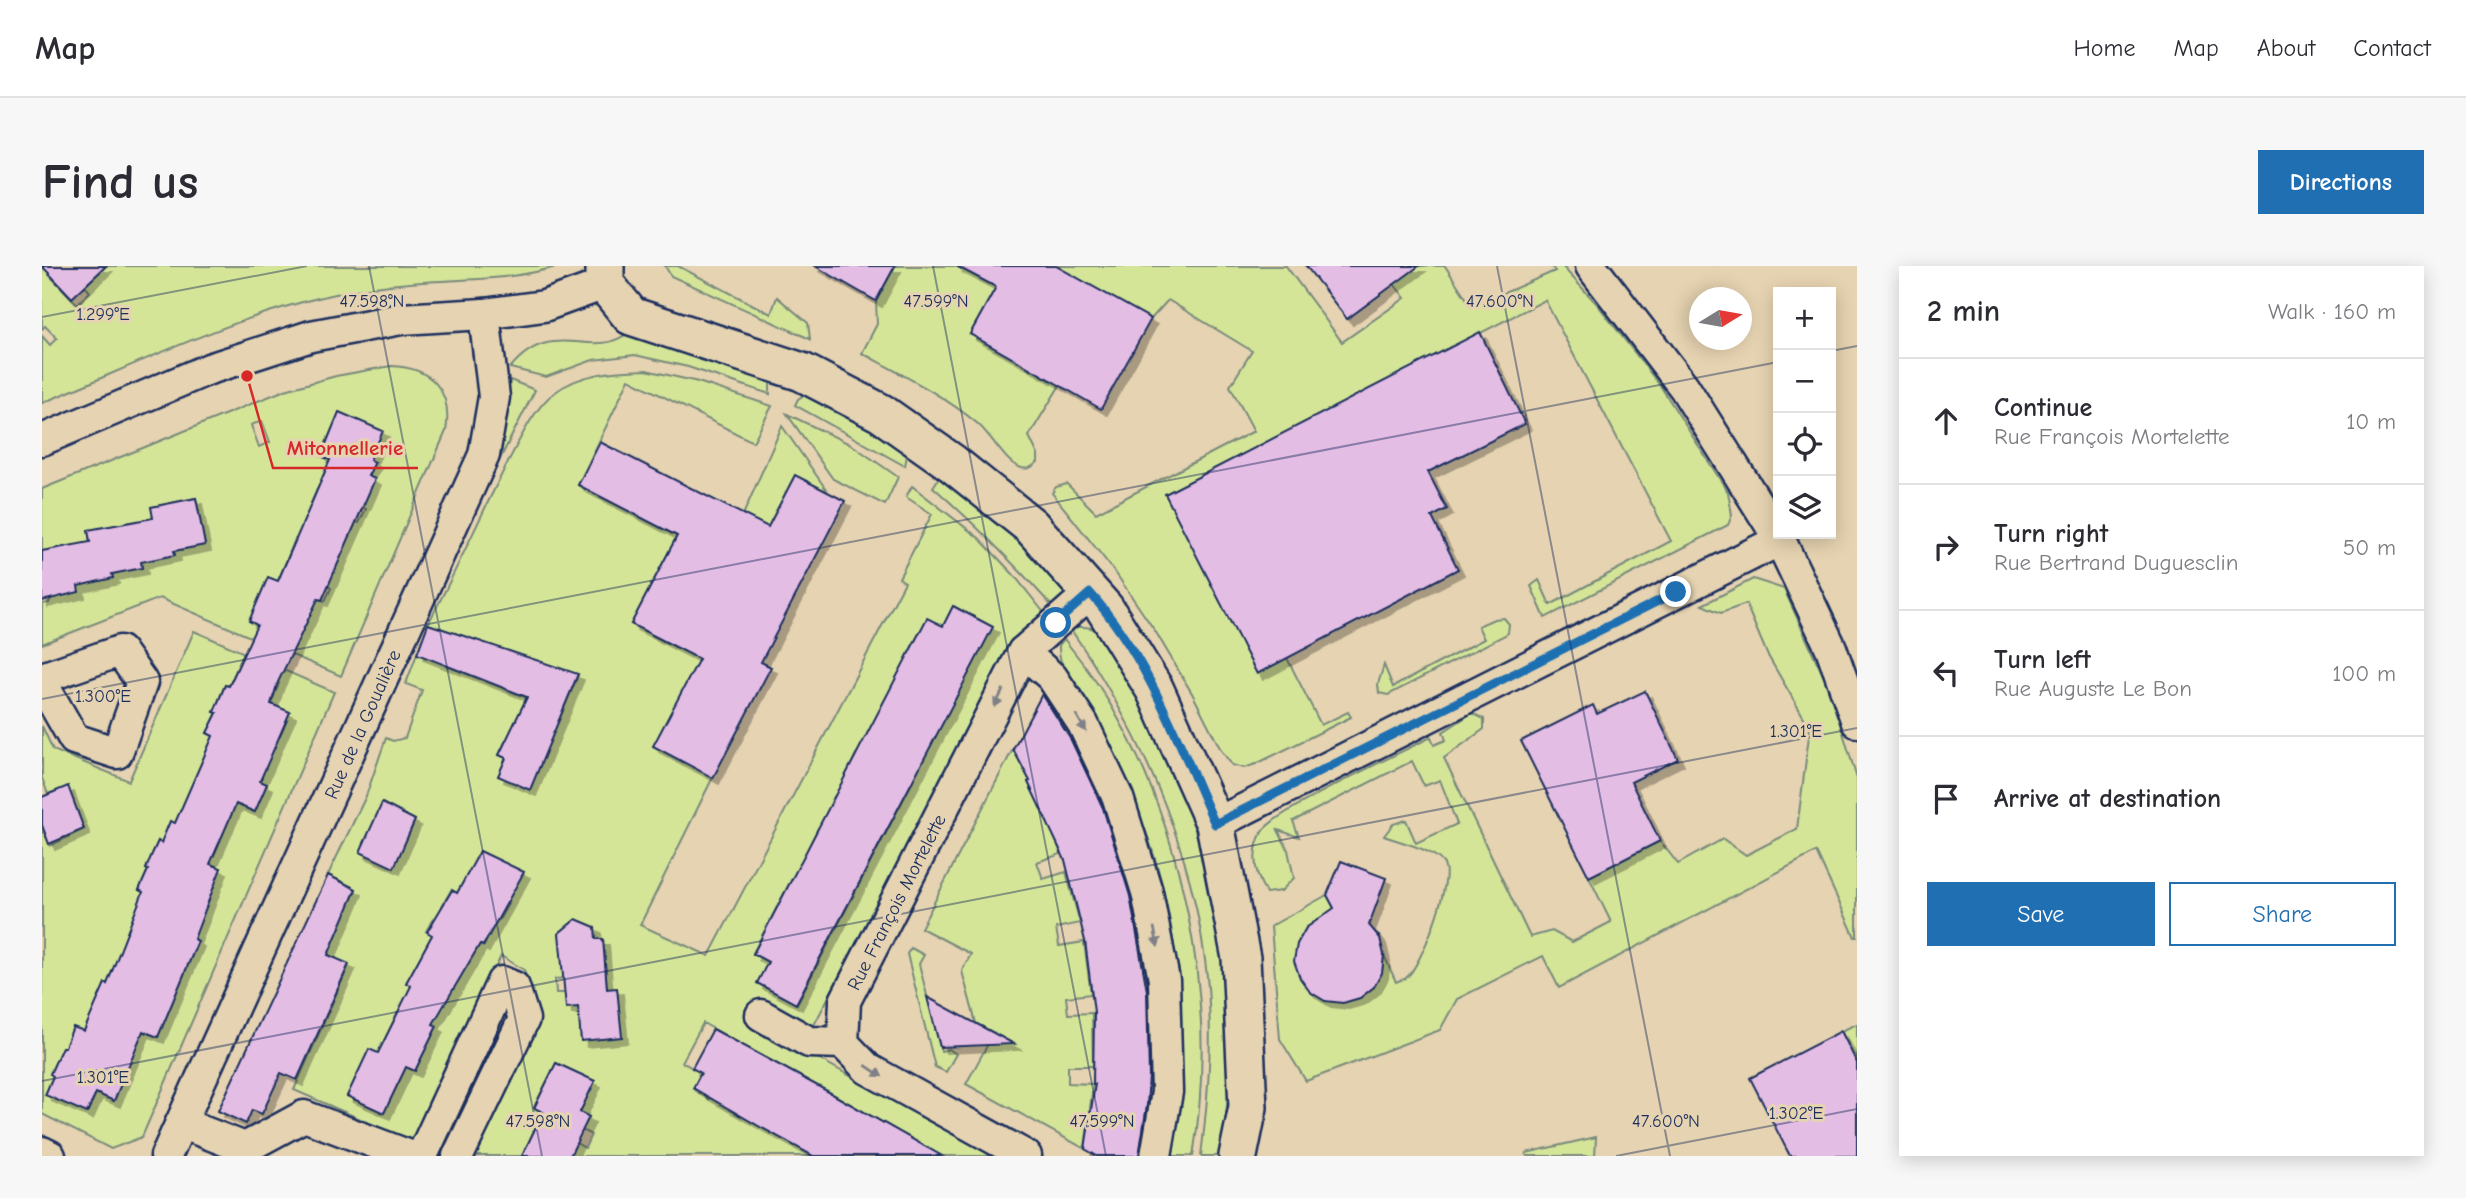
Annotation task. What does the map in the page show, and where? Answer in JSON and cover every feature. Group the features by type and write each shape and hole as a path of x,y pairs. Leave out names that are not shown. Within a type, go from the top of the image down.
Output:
{"street":[{"path":"1591,266 1684,387 1780,540 1831,648 1857,722"},
{"path":"42,440 209,369 311,336 401,319 484,314 544,306 605,275 631,316 802,372 881,413 952,463 1031,526 1105,609 1155,690 1215,824 1241,958 1248,1107 1238,1156"},
{"name":"Rue de la Goualière","path":"166,1156 484,455 494,397 484,314"},
{"path":"1215,824 1780,540"},
{"name":"Rue François Mortelette","path":"843,1043 845,1002 1023,652 1090,593"},
{"path":"42,678 120,651 142,682 117,753 74,739 42,683"},
{"path":"1023,652 1052,677 1083,724 1118,798 1147,892 1164,980 1167,1092 1156,1156"},
{"path":"422,1156 502,982 514,986 524,1019 458,1156"},
{"path":"761,1015 809,1042 843,1043 868,1069 1026,1156"},
{"path":"181,1123 245,1148 304,1116 366,1147 410,1156"},
{"path":"42,1152 50,1156"}],"green space":[{"path":"42,266 58,266 49,275 77,304 90,292 85,286 106,266 559,266 508,276 410,283 326,296 218,330 42,403 42,336 50,345 57,338 45,326 42,329"},
{"path":"665,266 678,266 771,314 777,297 808,323 810,339 671,276"},
{"path":"895,266 978,266 974,275 996,287 970,334 1060,385 1029,436 1038,455 1038,462 1030,468 1025,469 1014,464 978,424 951,404 862,353 877,324 876,301"},
{"path":"1056,266 1286,266 1342,342 1405,298 1394,284 1417,266 1445,266 1472,307 1555,271 1551,266 1562,266 1597,304 1661,387 1728,492 1732,515 1728,525 1545,618 1531,586 1539,580 1550,605 1671,541 1545,300 1166,494 1257,674 1287,658 1321,725 1348,712 1351,717 1256,764 1244,768 1232,765 1157,634 1115,572 1052,493 1056,487 1067,484 1096,513 1254,431 1230,386 1252,351 1168,300 1151,319"},
{"path":"629,332 770,381 770,394 688,367 635,355 593,360 546,377 510,368 527,352 542,344 557,341 609,342"},
{"path":"391,366 417,371 428,376 442,393 447,417 446,431 341,676 160,598 42,644 42,604 49,603 70,546 42,551 42,489 285,390 336,376","holes":["339,413 374,462 368,476 362,506 366,509 359,523 311,503 330,460 321,455","262,421 270,442 259,447 251,425","196,498 205,545 174,551 174,555 151,507","133,522 142,567 112,574 113,578 97,581 88,530","295,539 339,558 325,601 312,596 300,625 304,627 298,641 278,581"]},
{"path":"646,370 698,382 772,406 753,442 629,379 578,485 677,536 631,624 675,647 708,642 713,777 640,925 709,956 905,582 899,578 932,514 906,497 912,486 979,538 1045,614 1015,639 813,1027 764,1000 751,1021 994,1156 942,1156 827,1091 838,1156 570,1156 576,1143 585,1148 591,1135 582,1130 589,1117 580,1112 595,1081 556,1063 534,1107 543,1112 522,1156 467,1156 531,996 524,970 501,956 413,1142 294,1090 349,965 328,955 337,892 352,899 356,889 328,875 366,796 386,738 393,741 405,738 422,690 406,684 422,640 446,666 543,704 512,744 505,742 499,755 506,758 499,776 529,789 578,675 428,624 528,424 547,399 564,386 586,377 610,372","holes":["953,606 992,627 917,772 877,752 909,652 927,619 943,626","856,754 912,783 797,1004 758,983 768,962 753,953 789,884 805,893 810,844 818,828 834,836 832,799 842,790 863,779 848,771","382,804 415,820 394,867","451,890 463,896 508,904 499,920 496,920 484,946 480,944 436,1000 406,983 435,936 426,931 433,919 438,920 444,908 442,906","576,920 596,939 603,939 607,989 617,988 621,1036 581,1040 580,1006 566,993 556,993 555,979 567,978 559,933","400,1008 437,1026 415,1071 406,1067 384,1113 347,1096 378,1053","703,1023 811,1083 761,1127 729,1109 737,1093 718,1083 709,1099 693,1089 701,1073 682,1062"]},
{"path":"510,380 535,390 500,459"},
{"path":"810,391 901,442 907,455 905,466 795,405 798,399"},
{"path":"787,414 852,445 898,477 885,505 833,479"},
{"path":"782,426 828,492 795,475 757,548 743,515"},
{"path":"942,473 1037,555 1075,603 1059,614 998,549 933,487"},
{"path":"1753,579 1784,589 1831,693 1857,779 1857,937 1816,852 1559,988 1543,956 1457,999 1440,1030 1306,1081 1280,1039 1271,926 1327,895 1335,910 1306,928 1297,944 1373,987 1382,973 1384,955 1396,982 1405,979 1427,943 1444,890 1445,867 1436,856 1384,836 1393,824 1406,820 1416,843 1457,824 1440,780 1424,786 1412,761 1293,821 1299,837 1278,830 1288,850 1294,878 1281,891 1266,893 1259,878 1255,855 1262,832 1288,811 1368,768 1431,737 1434,745 1446,740 1443,732 1472,713 1484,719 1484,729 1444,758 1530,937 1552,931 1572,942 1611,922 1589,877 1660,841 1678,864 1723,839 1746,855 1797,829 1810,728 1767,654 1746,604 1721,613 1702,605"},
{"path":"1504,618 1509,624 1508,633 1505,635 1388,695 1379,693 1378,684 1384,665 1393,687 1484,639 1478,626"},
{"path":"1070,628 1093,628 1101,635 1153,729 1175,776 1208,874 1225,975 1229,1027 1229,1082 1220,1156 1201,1156 1208,1083 1208,984 1198,915 1187,871 1174,828 1139,745 1095,666"},
{"path":"194,631 334,692 142,1137 111,1149 42,1114 42,828 50,846 84,829 68,787 48,794 42,778 42,726 53,750 129,781","holes":["238,666 279,683 271,704 289,712 278,739 248,776 254,812 192,785 216,737 207,733 217,713 214,712 225,685 229,686","170,822 202,861 220,868 180,933 198,941 158,1037 139,1030 114,1101 51,1074 73,1027 88,1033 105,983 109,984 129,928 148,894 139,890 158,841 161,843"]},
{"path":"1064,639 1099,686 1129,738 1153,794 1173,852 1188,913 1197,974 1201,1036 1200,1097 1193,1156 1173,1156 1178,1111 1180,1020 1171,929 1162,885 1149,841 1122,773 1061,661 1059,645"},
{"path":"1013,749 1030,781 1028,782 1051,827 1061,854 1037,862 1043,879 1066,872 1080,923 1056,928 1059,946 1084,942 1091,994 1066,997 1068,1014 1092,1013 1093,1066 1068,1066 1068,1083 1093,1084 1085,1149 966,1084 994,1033 976,1023 962,971 971,954 921,928"},
{"path":"911,948 924,955 919,964 941,1051 949,1049 956,1054 946,1072 935,1067 907,954"},
{"path":"1857,1024 1857,1063 1841,1031"},
{"path":"1596,1137 1595,1156 1527,1156 1526,1153"}],"building":[{"path":"42,266 106,266 72,298"},
{"path":"815,266 895,266 876,301"},
{"path":"956,266 1056,266 1151,319 1101,409 970,334 996,287"},
{"path":"1306,266 1419,266 1347,319"},
{"path":"1480,332 1525,424 1428,472 1447,509 1432,517 1458,569 1257,674 1165,494"},
{"path":"339,412 383,431 370,460 375,462 368,476 375,479 322,600 318,599 278,682 271,704 290,712 260,781 267,784 255,812 236,804 210,864 221,868 194,939 198,941 158,1037 143,1031 114,1101 96,1093 87,1113 45,1095 53,1076 50,1074 73,1027 84,1031 105,983 107,984 143,892 139,890 152,854 158,841 161,843 170,821 175,823 213,736 207,733 217,713 214,712 225,685 229,686 257,625 249,621 268,577 278,581 330,460 321,456"},
{"path":"600,442 768,527 795,475 845,501 761,662 771,667 713,778 653,746 699,659 631,624 677,536 578,485"},
{"path":"196,498 205,545 174,551 175,555 141,562 142,568 112,574 113,578 78,586 79,592 42,601 42,551 90,542 88,530 153,518 151,507"},
{"path":"953,606 993,627 796,1004 757,983 768,962 753,954 927,618 943,626"},
{"path":"428,624 578,674 530,790 498,776 506,758 499,755 527,697 417,654"},
{"path":"1645,691 1678,759 1631,782 1660,841 1589,877 1521,741 1593,705 1597,714"},
{"path":"1042,694 1071,740 1103,808 1130,896 1147,991 1149,1076 1139,1156 1097,1156 1085,1149 1095,1084 1094,1012 1085,941 1065,860 1013,749"},
{"path":"68,786 84,829 49,844 42,825 42,797"},
{"path":"382,803 415,820 394,868 360,852"},
{"path":"480,851 524,872 483,946 480,944 433,1024 437,1026 415,1071 406,1067 384,1113 347,1096 369,1049 378,1053 411,986 406,983 432,935 427,932 452,890 457,893"},
{"path":"1341,861 1386,878 1369,925 1380,938 1384,955 1382,973 1374,987 1360,998 1343,1003 1325,1001 1310,992 1300,978 1294,961 1297,944 1306,928 1334,908 1327,895"},
{"path":"328,875 356,889 328,955 349,964 297,1080 281,1073 262,1114 252,1110 246,1124 218,1111"},
{"path":"576,919 595,927 596,939 603,939 607,989 617,988 622,1037 581,1041 578,1007 566,1008 559,933"},
{"path":"927,997 1014,1044 940,1047"},
{"path":"713,1029 942,1156 813,1156 762,1128 693,1088 701,1073 692,1068"},
{"path":"1841,1031 1857,1063 1857,1156 1790,1156 1750,1078"},
{"path":"556,1063 595,1081 580,1112 589,1117 570,1156 522,1156 543,1112 534,1108"}],"place":[{"name":"Mitonnellerie","path":"247,376"}],"route":[{"path":"1056,623 1090,593 1105,609 1155,690 1215,824 1676,592"}]}
